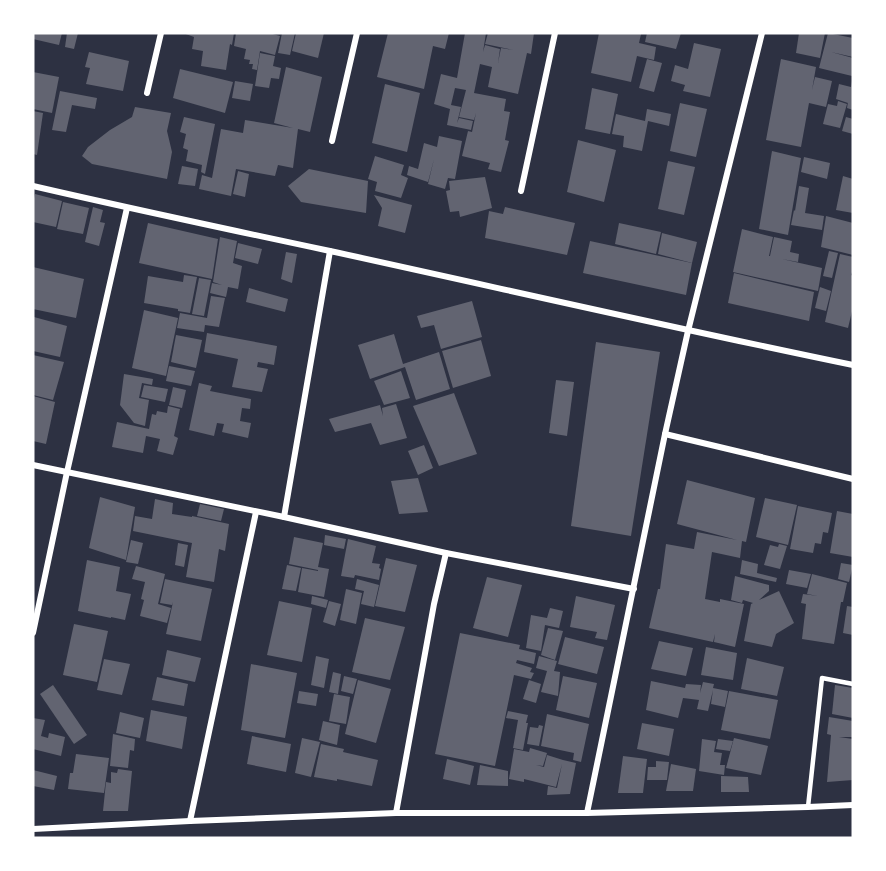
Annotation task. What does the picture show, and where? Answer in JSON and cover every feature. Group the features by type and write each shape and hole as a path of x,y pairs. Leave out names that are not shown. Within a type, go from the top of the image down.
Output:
{"street":[{"path":"147,93 161,33"},
{"path":"332,141 357,33"},
{"path":"521,191 555,33"},
{"path":"587,813 688,331 762,33"},
{"path":"33,186 688,331 853,365"},
{"path":"33,633 127,208"},
{"path":"284,517 330,251"},
{"path":"665,434 853,478"},
{"path":"33,465 446,553 634,589"},
{"path":"190,821 256,512"},
{"path":"396,813 434,604 446,553"},
{"path":"33,829 396,813 587,813 853,805"}],"lane":[{"path":"808,807 822,678 853,684"}],"building":[{"path":"33,33 62,33 59,45 33,39"},
{"path":"67,33 78,33 74,49 65,47"},
{"path":"183,33 234,33 226,70 201,66 203,51 192,49 194,37"},
{"path":"236,33 269,33 280,36 275,55 260,51 257,70 252,69 253,64 249,64 250,60 244,59 246,49 234,46"},
{"path":"282,33 295,33 290,55 278,53"},
{"path":"296,33 324,33 318,58 292,51"},
{"path":"388,33 449,33 445,49 433,46 424,89 377,77"},
{"path":"465,33 486,33 483,52 485,45 500,49 498,63 501,48 513,50 485,44 488,33 534,33 531,54 527,53 518,94 488,87 492,67 480,64 474,93 506,99 504,111 510,112 505,140 509,141 501,172 488,169 490,163 462,156 468,131 472,132 476,113 474,120 459,117 466,90 455,88 451,105 461,107 457,123 459,118 473,121 471,130 447,125 450,109 434,104 441,74 457,78"},
{"path":"599,33 641,34 639,43 656,47 654,60 637,56 631,82 591,73"},
{"path":"647,33 681,33 676,49 645,42"},
{"path":"799,33 825,33 820,58 796,53"},
{"path":"828,33 853,38 853,57 831,52 853,58 852,76 819,68"},
{"path":"694,43 721,49 710,97 683,91 685,85 671,81 675,65 688,69"},
{"path":"89,52 129,61 123,91 86,84 90,68 85,67"},
{"path":"260,53 275,56 273,66 281,68 279,79 271,78 269,88 255,86"},
{"path":"647,59 662,63 654,92 639,88"},
{"path":"781,59 816,67 812,90 815,77 832,81 826,107 809,103 801,147 766,140"},
{"path":"286,67 322,77 310,132 298,129 293,168 278,165 275,176 236,169 231,196 199,189 202,175 212,178 221,129 243,133 245,120 293,128 274,123"},
{"path":"180,69 233,82 225,113 173,98"},
{"path":"33,72 59,77 52,113 33,109"},
{"path":"235,81 253,84 250,101 232,98"},
{"path":"853,81 853,110 847,108 848,103 836,99 839,84 851,87"},
{"path":"385,84 420,93 407,152 372,143"},
{"path":"592,88 618,94 610,134 585,129"},
{"path":"60,91 97,98 95,109 72,105 66,132 52,130"},
{"path":"838,101 847,104 840,128 823,124 828,104 837,106"},
{"path":"680,103 707,109 696,157 670,151"},
{"path":"135,107 171,113 167,131 172,152 167,179 92,164 82,156 88,147 132,117"},
{"path":"647,109 671,114 669,126 648,121 642,151 623,147 624,136 612,134 616,114 645,121"},
{"path":"33,111 43,113 37,155 33,154"},
{"path":"184,117 215,124 205,174 201,172 202,165 186,161 188,150 183,148 186,134 180,132"},
{"path":"846,117 853,119 853,134 842,131"},
{"path":"439,136 462,141 455,179 448,178 445,189 428,184 434,159 428,182 407,175 409,166 418,169 424,143 437,147"},
{"path":"578,140 616,150 604,202 567,192"},
{"path":"772,151 801,158 788,235 759,229"},
{"path":"375,156 404,165 401,175 408,178 401,198 375,191 377,182 368,179"},
{"path":"804,157 830,163 827,179 801,172"},
{"path":"668,161 695,167 684,215 658,209"},
{"path":"182,166 198,169 195,186 178,184"},
{"path":"309,169 368,181 366,213 301,202 288,186"},
{"path":"238,171 249,174 245,197 233,194"},
{"path":"843,176 853,179 853,213 836,210"},
{"path":"485,177 492,208 460,217 459,211 450,212 446,191 450,190 449,181"},
{"path":"799,186 809,188 805,213 824,216 822,230 791,225"},
{"path":"35,194 62,201 56,227 33,222"},
{"path":"374,195 412,205 405,233 378,226 382,208"},
{"path":"63,202 89,208 83,234 57,229"},
{"path":"93,207 103,210 100,222 105,223 99,246 85,242"},
{"path":"505,207 575,223 567,255 485,238 489,211 503,214"},
{"path":"826,216 853,223 853,255 821,247"},
{"path":"148,223 218,239 212,279 139,263"},
{"path":"619,223 661,232 656,254 615,244"},
{"path":"742,229 773,237 769,256 774,237 792,241 790,252 799,254 798,262 782,259 822,268 818,291 733,272"},
{"path":"662,233 697,242 692,263 658,254"},
{"path":"220,237 237,241 233,263 242,266 238,289 228,287 226,297 210,293 212,283 222,285 213,282"},
{"path":"590,241 692,263 686,295 583,273"},
{"path":"238,243 262,249 258,264 235,258"},
{"path":"829,251 838,253 832,278 823,276"},
{"path":"286,252 297,254 292,283 281,279"},
{"path":"840,254 853,257 851,275 853,276 853,307 848,328 825,322"},
{"path":"33,267 84,279 76,318 33,309"},
{"path":"734,273 814,292 809,321 728,303"},
{"path":"184,275 197,277 190,313 144,303 148,276 183,282"},
{"path":"199,278 211,280 204,316 192,314"},
{"path":"820,287 831,291 826,311 815,308"},
{"path":"249,288 288,299 285,312 246,302"},
{"path":"211,296 225,298 219,327 205,325 204,332 177,328 180,313 207,318"},
{"path":"472,301 482,337 441,349 434,325 421,328 417,316"},
{"path":"144,310 178,318 166,376 132,368"},
{"path":"34,317 67,326 60,357 33,351"},
{"path":"207,333 277,346 274,365 258,362 257,367 268,369 262,392 232,387 238,359 204,352"},
{"path":"394,334 403,364 439,352 450,389 416,400 405,367 370,379 358,345"},
{"path":"176,335 202,340 196,368 171,362"},
{"path":"481,340 491,376 453,388 442,351"},
{"path":"596,342 660,352 631,536 571,526"},
{"path":"33,355 64,362 53,400 33,395"},
{"path":"169,366 195,371 191,386 166,381"},
{"path":"401,371 410,398 384,405 374,381"},
{"path":"124,374 153,379 152,385 142,383 139,398 149,400 145,426 134,423 120,405"},
{"path":"556,380 574,382 567,436 549,433"},
{"path":"199,383 212,386 210,391 251,399 250,409 242,408 240,421 251,423 248,438 222,432 224,424 217,423 214,436 189,430"},
{"path":"144,385 168,389 165,402 141,397"},
{"path":"173,387 186,390 182,408 169,405"},
{"path":"454,393 477,454 439,466 413,406"},
{"path":"33,396 55,402 46,444 33,441"},
{"path":"396,404 407,438 380,445 371,423 335,432 329,419 380,405 383,416 382,408"},
{"path":"168,406 180,409 174,436 178,438 173,455 157,451 160,439 146,436 143,453 112,447 117,422 149,429 152,414 156,415 157,411 167,413"},
{"path":"424,445 433,468 418,475 408,451"},
{"path":"418,478 428,512 399,514 391,481"},
{"path":"687,480 755,498 746,542 742,541 740,558 712,552 705,599 720,602 720,599 744,604 735,647 714,642 715,634 713,642 649,628 658,589 660,589 666,544 694,549 697,532 737,540 677,524"},
{"path":"100,497 135,507 126,560 89,548"},
{"path":"765,498 797,505 788,545 756,537"},
{"path":"155,499 173,503 172,514 229,524 225,551 219,549 214,582 186,577 192,543 133,531 135,516 152,519"},
{"path":"200,504 224,509 221,521 197,516"},
{"path":"798,506 832,513 828,533 823,532 821,544 815,543 813,553 790,549"},
{"path":"837,511 853,514 853,557 830,553"},
{"path":"325,535 346,539 344,549 324,545"},
{"path":"294,537 323,543 318,567 329,569 324,597 298,592 302,568 318,570 289,564"},
{"path":"348,539 376,546 372,563 380,564 379,580 355,575 354,578 341,576"},
{"path":"131,540 143,543 138,564 126,562"},
{"path":"178,543 188,545 184,567 175,565"},
{"path":"779,544 787,546 780,569 764,565 770,545 778,547"},
{"path":"386,558 417,565 405,612 375,606"},
{"path":"87,560 120,567 116,591 131,594 125,620 78,611"},
{"path":"742,560 758,564 757,573 777,578 776,582 740,574"},
{"path":"841,563 853,565 849,582 838,579"},
{"path":"287,565 301,568 296,591 282,589"},
{"path":"136,566 165,574 158,604 171,608 167,623 140,616 145,582 132,579"},
{"path":"789,570 811,574 807,588 786,584"},
{"path":"812,574 847,583 843,602 841,602 834,644 802,639 806,604 801,603 803,594 818,596 807,594"},
{"path":"735,576 769,585 769,591 759,600 779,591 794,623 776,634 772,647 744,641 753,603 731,600"},
{"path":"487,577 522,585 508,637 473,628"},
{"path":"165,579 212,589 201,641 166,634 173,602 172,605 160,603"},
{"path":"357,579 379,585 374,607 361,604 364,591 355,589"},
{"path":"346,589 362,593 356,624 340,620"},
{"path":"312,596 328,600 326,608 311,604"},
{"path":"576,596 615,605 607,640 595,638 597,632 570,627"},
{"path":"279,601 312,608 302,662 267,655"},
{"path":"329,601 341,604 335,626 323,622"},
{"path":"847,606 853,607 853,635 843,633"},
{"path":"550,608 563,611 559,628 545,625 541,651 526,648 531,615 547,618"},
{"path":"365,618 405,627 390,680 352,672"},
{"path":"74,624 108,631 97,682 63,675"},
{"path":"548,628 563,631 555,660 541,655"},
{"path":"460,633 520,645 519,649 536,653 534,664 517,660 516,663 532,668 530,672 534,673 531,679 514,675 495,766 435,754"},
{"path":"565,637 604,647 597,674 558,664"},
{"path":"659,641 693,648 686,676 651,669"},
{"path":"706,647 737,653 733,680 701,675"},
{"path":"167,650 201,658 195,682 162,675"},
{"path":"316,656 329,659 324,688 311,685"},
{"path":"539,656 557,661 554,671 560,672 558,696 541,692 547,671 536,668"},
{"path":"747,658 784,667 777,696 741,689"},
{"path":"104,659 130,664 122,695 97,690"},
{"path":"251,664 297,673 285,738 241,730"},
{"path":"333,672 341,674 338,694 329,692"},
{"path":"344,676 357,679 353,694 341,691"},
{"path":"563,676 597,683 589,718 556,710"},
{"path":"157,677 188,684 184,706 152,700"},
{"path":"358,680 391,689 376,743 345,734"},
{"path":"529,680 541,684 536,703 523,699"},
{"path":"651,681 685,688 686,684 701,685 700,693 703,682 714,684 713,688 728,691 725,707 711,704 713,690 708,711 697,709 699,700 683,698 678,718 646,710"},
{"path":"53,685 87,735 74,744 40,694"},
{"path":"835,685 853,688 853,718 832,714"},
{"path":"299,691 318,694 316,706 297,703"},
{"path":"729,691 778,700 770,739 721,730"},
{"path":"334,694 350,697 346,724 329,721"},
{"path":"151,710 187,717 182,749 146,741"},
{"path":"508,711 528,715 523,750 513,748 518,720 506,718"},
{"path":"120,712 144,718 140,738 116,733"},
{"path":"547,714 589,724 581,762 573,760 574,753 541,746"},
{"path":"829,717 853,721 853,737 839,737 853,739 853,780 827,782 831,735 827,734"},
{"path":"33,718 45,720 41,736 48,738 49,733 65,737 61,756 33,749"},
{"path":"323,721 340,725 337,745 319,740"},
{"path":"642,723 674,729 669,756 637,749"},
{"path":"539,725 543,726 539,746 527,744 530,727 538,728"},
{"path":"113,734 135,739 134,751 130,750 128,768 110,766"},
{"path":"252,736 291,744 286,772 247,764"},
{"path":"302,738 320,742 311,777 295,773"},
{"path":"734,738 768,746 761,775 726,768"},
{"path":"702,739 716,741 714,752 722,753 720,765 725,765 724,775 699,771"},
{"path":"718,739 733,741 730,751 716,749"},
{"path":"321,744 378,760 372,786 314,777"},
{"path":"530,748 547,753 543,766 536,765 544,767 547,755 576,763 570,794 547,795 548,786 557,788 562,764 556,787 524,779 524,782 509,779 514,749 529,752"},
{"path":"76,754 109,758 104,793 68,789"},
{"path":"623,756 647,759 643,793 618,793"},
{"path":"447,759 474,766 470,785 443,779"},
{"path":"656,761 669,762 667,780 647,780 648,767 656,767"},
{"path":"671,764 696,769 693,791 666,791"},
{"path":"480,765 508,771 508,786 477,785"},
{"path":"118,769 132,771 128,811 103,811 106,782 111,783 111,772 117,773"},
{"path":"33,770 57,776 54,790 33,786"},
{"path":"721,776 748,777 749,792 721,792"}]}
